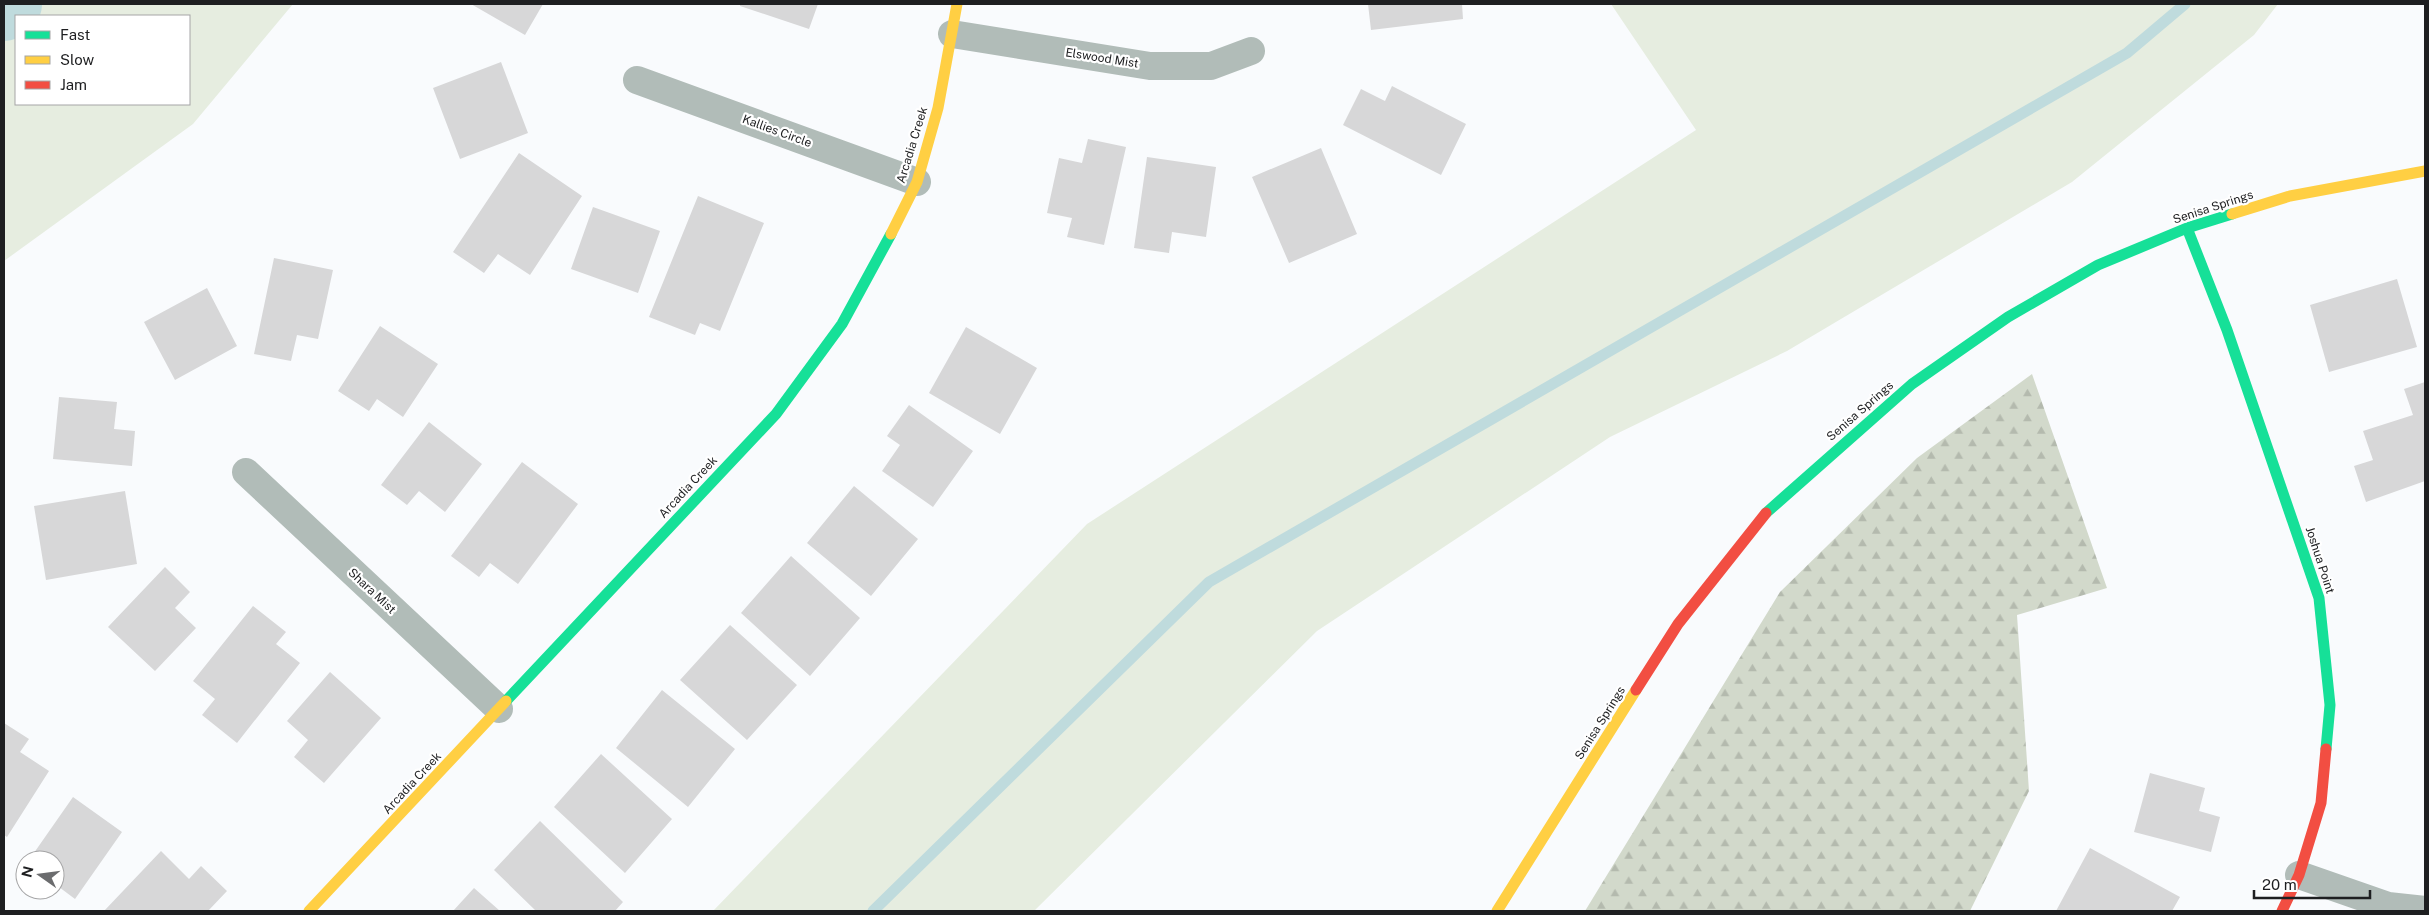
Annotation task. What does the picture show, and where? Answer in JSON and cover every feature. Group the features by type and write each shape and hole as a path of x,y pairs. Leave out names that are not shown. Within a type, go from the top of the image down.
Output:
{"street":[{"name":"Arcadia Creek","path":"309,911 776,414 842,324 882,254 917,182 938,108 957,4"},
{"name":"Elswood Mist","path":"952,34 1150,66 1211,66 1251,52"},
{"name":"Kallies Circle","path":"637,80 917,182"},
{"name":"Senisa Springs","path":"1497,911 1678,624 1762,516 1912,384 2008,317 2098,265 2187,228 2290,196 2425,171"},
{"name":"Joshua Point","path":"2187,228 2227,330 2319,598 2330,704 2321,803 2299,875 2282,911"},
{"name":"Shara Mist","path":"246,472 499,709"},
{"path":"2299,875 2388,906 2425,910"}],"shaded area":[{"path":"4,4 293,4 193,124 4,261"},
{"path":"1611,4 2278,4 2254,35 2072,182 1787,351 1610,437 1317,631 1034,911 713,911 1087,524 1696,130"}],"green space":[{"path":"2032,374 2107,588 2017,615 2029,791 1970,911 1585,911 1780,592 1917,458"}],"building":[{"path":"471,4 543,4 525,35"},
{"path":"740,4 818,4 809,29 740,6"},
{"path":"1368,4 1462,4 1463,19 1371,30"},
{"path":"501,62 528,133 460,159 433,88"},
{"path":"1392,86 1466,124 1441,175 1343,125 1361,89 1385,101"},
{"path":"1088,139 1126,147 1104,245 1067,237 1072,218 1047,213 1059,158 1082,163"},
{"path":"1321,148 1357,234 1289,263 1252,177"},
{"path":"519,153 582,196 530,275 498,254 484,273 453,252"},
{"path":"1147,157 1216,167 1206,237 1172,232 1169,253 1134,248"},
{"path":"698,196 764,223 720,331 700,323 695,335 649,317"},
{"path":"593,207 660,231 638,293 571,269"},
{"path":"274,258 333,270 318,339 297,335 291,361 254,354"},
{"path":"2397,279 2417,347 2329,372 2310,305"},
{"path":"207,288 237,346 175,380 144,322"},
{"path":"380,326 438,364 403,417 377,399 369,411 338,391"},
{"path":"966,327 1037,368 1000,434 929,393"},
{"path":"2425,382 2425,481 2366,502 2354,466 2373,460 2363,431 2413,415 2404,389"},
{"path":"59,397 117,402 114,429 135,431 132,466 53,459"},
{"path":"909,405 973,451 933,507 882,471 900,445 887,436"},
{"path":"429,422 482,464 445,512 419,491 407,505 381,485"},
{"path":"522,462 578,504 518,584 490,563 479,577 451,556"},
{"path":"854,486 918,539 871,596 807,543"},
{"path":"125,491 137,564 46,580 34,506"},
{"path":"791,556 860,618 810,676 741,613"},
{"path":"165,567 190,592 175,608 196,628 155,671 108,627"},
{"path":"253,606 286,632 276,644 300,663 237,743 202,715 215,699 193,681"},
{"path":"730,625 797,685 747,740 680,680"},
{"path":"330,672 381,718 324,783 294,757 308,740 287,721"},
{"path":"662,690 735,749 688,807 616,748"},
{"path":"4,723 29,739 20,752 49,771 7,837 4,835"},
{"path":"601,754 672,819 625,873 554,807"},
{"path":"2150,773 2205,788 2199,811 2220,817 2211,852 2134,832"},
{"path":"73,797 122,832 75,899 65,892 65,850 36,850"},
{"path":"540,821 623,902 615,911 536,911 494,870"},
{"path":"2090,848 2180,897 2172,911 2056,911"},
{"path":"161,851 189,879 201,866 227,891 208,911 104,911"},
{"path":"474,888 500,911 453,911"}],"waterway":[{"path":"873,911 1209,582 2127,53 2185,4"}],"traffic: fast":[{"path":"1766,513 1912,384 2008,317 2098,265 2187,228 2232,214"},
{"path":"2187,228 2227,330 2319,598 2330,705 2326,749"},
{"path":"506,701 776,414 842,324 891,234"}],"traffic: slow":[{"path":"891,234 917,182 938,108 957,4"},
{"path":"2232,214 2290,196 2425,171"},
{"path":"1497,911 1636,690"},
{"path":"309,911 506,701"}],"traffic: jam":[{"path":"1636,690 1678,624 1766,513"},
{"path":"2282,911 2299,875 2321,803 2326,749"}]}
